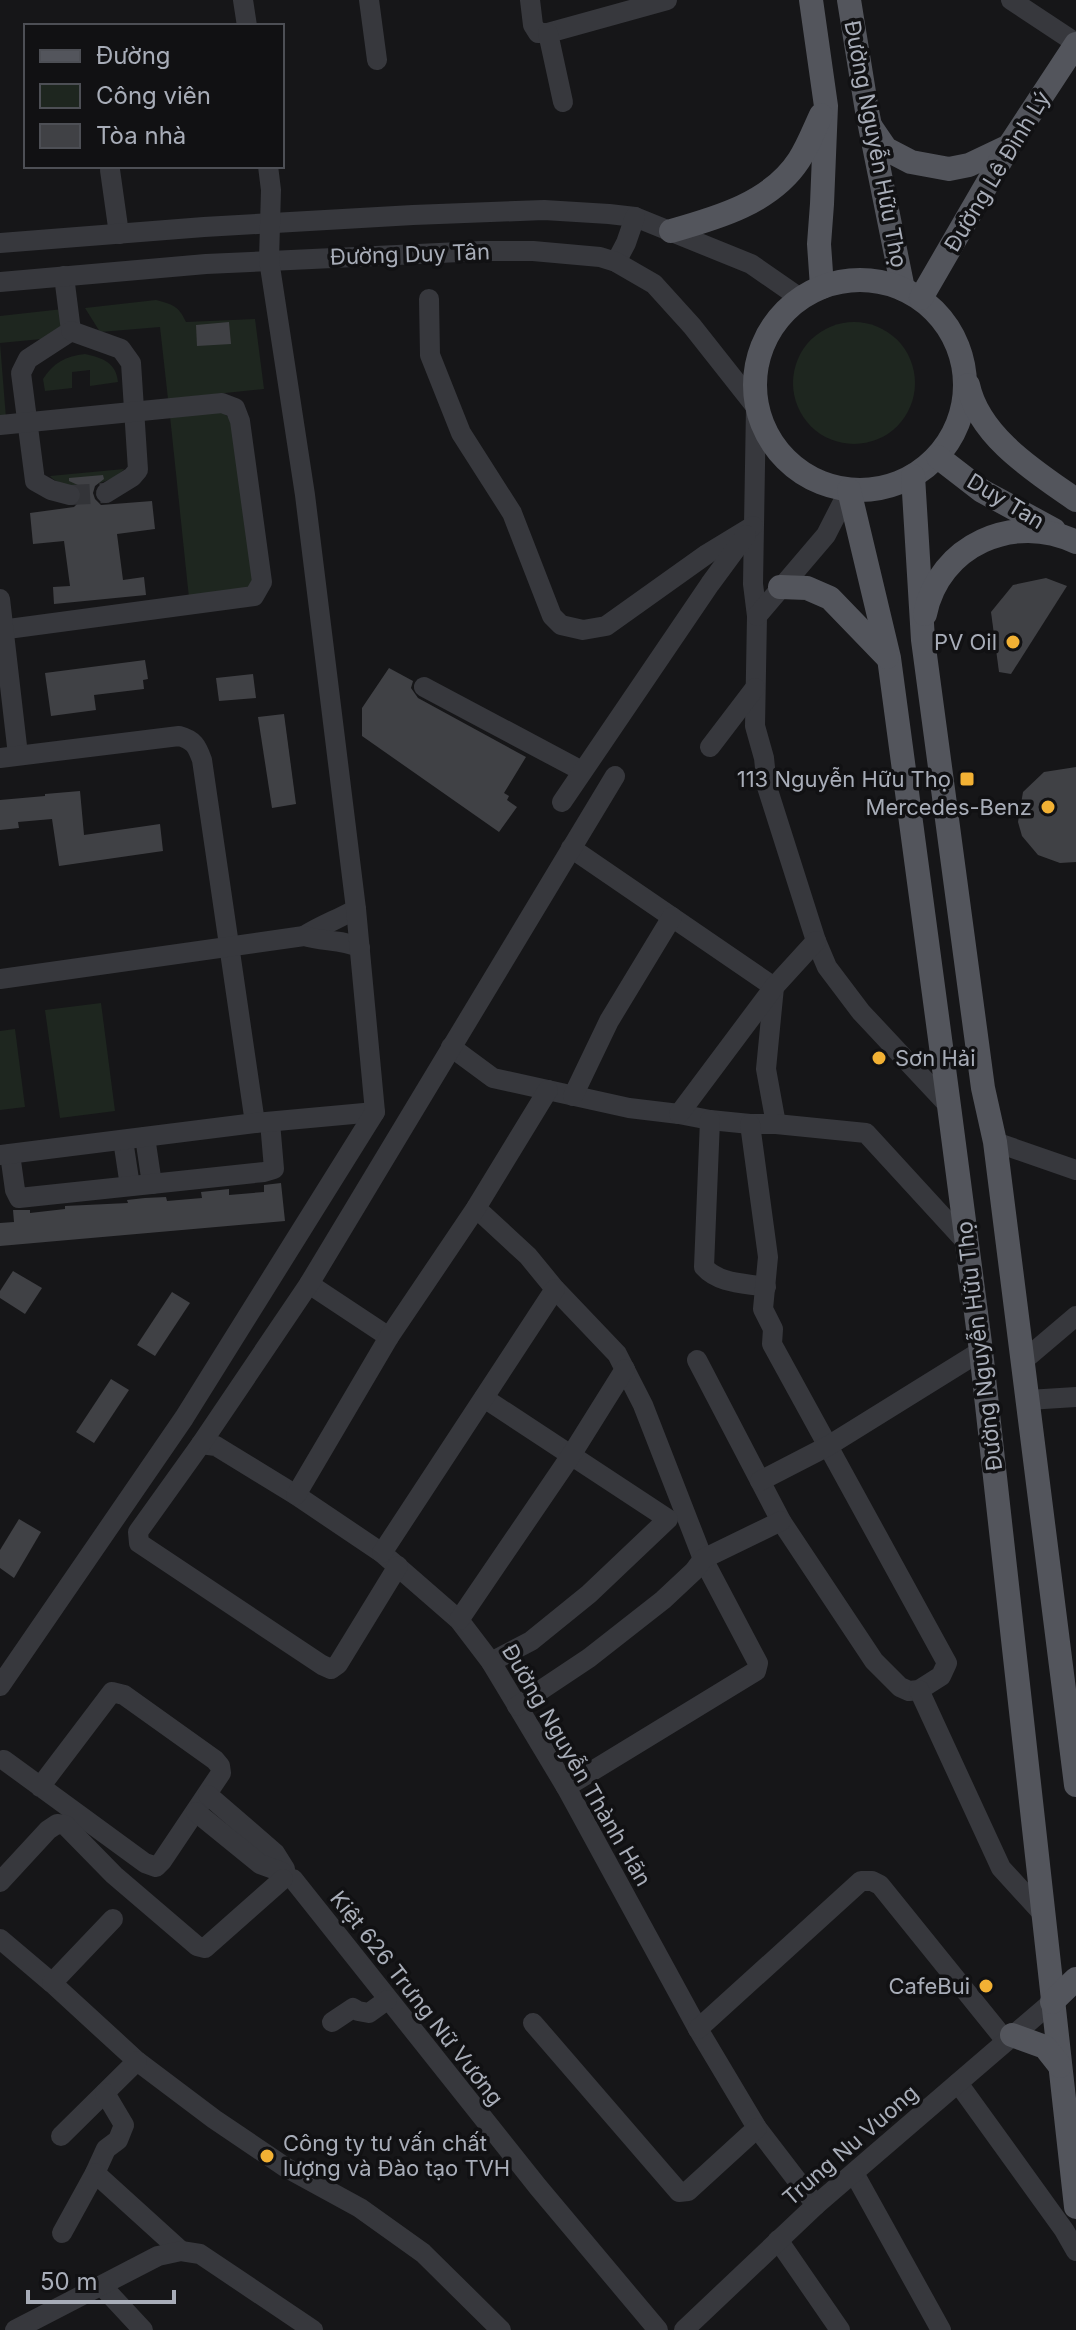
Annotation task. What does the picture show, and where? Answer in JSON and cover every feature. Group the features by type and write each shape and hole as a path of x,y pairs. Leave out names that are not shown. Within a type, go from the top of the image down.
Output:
{"main road":[{"name":"Đường Nguyễn Hữu Thọ","path":"811,0 826,106 819,244 811,293"},
{"name":"Đường Nguyễn Hữu Thọ","path":"849,0 870,126 912,293"},
{"name":"Đường Lê Đình Lý","path":"912,293 1076,44"},
{"path":"671,231 748,204 782,182 799,160 826,106"},
{"path":"870,126 886,149 911,162 949,169 969,165 1009,146"},
{"path":"964,362 966,387 963,412 953,436 938,457 913,476 890,486 849,490 825,484 802,473 782,456 766,433 756,407 758,357 781,314 811,293 849,280 877,281 912,293 940,316 955,337 964,362 970,391 984,421 1015,453 1076,500"},
{"name":"Duy Tan","path":"938,457 982,491 1076,542"},
{"name":"Đường Nguyễn Hữu Thọ","path":"913,476 923,640 981,1073 995,1142 1076,1785"},
{"name":"Đường Nguyễn Hữu Thọ","path":"849,490 889,658 949,1106 981,1351 1076,2207"},
{"path":"923,640 927,603 934,587 948,566 968,548 999,533 1016,530 1034,530 1076,542"},
{"path":"780,587 807,588 830,598 889,658"},
{"path":"1052,2002 1076,1979"},
{"path":"1009,2038 1045,2047 1060,2066"}],"street":[{"path":"243,0 247,24"},
{"path":"373,0 377,60"},
{"path":"530,0 533,25 538,33 548,33 667,0"},
{"path":"1011,0 1076,44"},
{"path":"548,33 563,102"},
{"path":"0,1686 184,1418 375,1112 356,909 305,495 269,260 271,190 268,168"},
{"path":"110,170 119,234"},
{"name":"Đường Duy Tân","path":"0,243 488,211 609,214 635,217 671,231 811,293"},
{"path":"616,262 635,217"},
{"name":"Đường Duy Tân","path":"0,282 398,253 507,251 600,257 616,262 654,284 692,326 756,407"},
{"path":"64,276 71,331"},
{"path":"429,299 430,355 461,433 512,513 552,616 561,625 583,630 606,626 707,554 753,526"},
{"path":"71,331 121,349 131,363 138,470 106,493"},
{"path":"70,495 35,481 21,373 28,359 71,331"},
{"path":"0,425 222,403 235,408 240,421 262,582 254,596 2,630"},
{"path":"756,407 753,526 753,584 757,616 755,726 764,758 767,787 827,967 861,1012 949,1106"},
{"path":"757,616 826,535 849,490"},
{"path":"562,802 753,526"},
{"path":"0,599 9,756 179,736 197,745 202,760 229,946 262,1123 274,1169 19,1198 5,1155 262,1123 375,1112"},
{"path":"424,687 582,771"},
{"path":"710,747 755,688"},
{"path":"555,1289 484,1398 390,1560 338,1664 331,1669 139,1543 138,1532 309,1284 615,776"},
{"path":"571,848 774,987"},
{"path":"0,979 304,936 356,909"},
{"path":"573,1096 609,1021 672,917"},
{"path":"304,936 360,948"},
{"path":"679,1114 774,987 816,941"},
{"path":"774,987 766,1069 776,1124"},
{"path":"451,1047 493,1078 629,1108 710,1120 866,1133 966,1242"},
{"path":"296,1495 389,1337 476,1208 548,1090"},
{"path":"710,1120 704,1267 712,1276 723,1280 766,1287"},
{"path":"697,1360 781,1521 874,1661 900,1687 909,1691 919,1690 941,1676 947,1663 772,1344 773,1329 763,1309 768,1257 750,1124"},
{"path":"145,1137 152,1184"},
{"path":"123,1140 130,1186"},
{"path":"995,1142 1076,1170"},
{"path":"476,1208 528,1256 617,1354 643,1405 703,1559 758,1663 756,1671 566,1787"},
{"path":"309,1284 389,1337"},
{"path":"1023,1361 1076,1316"},
{"path":"760,1481 828,1446 981,1351"},
{"path":"459,1620 570,1457 625,1369"},
{"path":"1028,1400 1076,1397"},
{"path":"484,1398 668,1519 589,1594 531,1641 491,1662"},
{"name":"Đường Nguyễn Thành Hãn","path":"201,1444 216,1446 296,1495 390,1560 459,1620 491,1662 566,1787 698,2029 757,2128 816,2205"},
{"path":"517,1706 554,1683 663,1600 703,1559 781,1521"},
{"path":"919,1690 1001,1868 1044,1915"},
{"path":"4,1760 40,1787 145,1863 156,1867 221,1773 215,1760 119,1692 112,1692 40,1787"},
{"name":"Kiệt 626 Trưng Nữ Vương","path":"208,1795 275,1853 286,1875 658,2330"},
{"path":"0,1882 48,1830 57,1824 65,1825 114,1875 201,1947 208,1947 286,1875 260,1864 196,1812"},
{"path":"698,2029 861,1881 872,1881 880,1885 1009,2038"},
{"path":"52,1983 113,1919"},
{"path":"0,1939 137,2061 214,2119 285,2167 360,2208 423,2253 501,2330"},
{"path":"332,2022 353,2008 369,2013 387,2000"},
{"name":"Trung Nu Vuong","path":"684,2330 816,2205 1052,2002"},
{"path":"533,2023 679,2192 688,2191 757,2128"},
{"path":"61,2136 137,2061"},
{"path":"958,2083 1076,2251"},
{"path":"62,2233 106,2149 118,2140 124,2125 105,2093"},
{"path":"95,2173 181,2251"},
{"path":"854,2173 941,2330"},
{"path":"778,2240 840,2330"},
{"path":"15,2330 158,2256 181,2251 200,2254 313,2330"},
{"path":"102,2286 143,2330"}],"green space":[{"path":"156,300 174,306 186,322 255,319 264,389 168,399 160,327 100,332 85,308"},
{"path":"63,309 62,324 52,338 0,343 0,316"},
{"path":"854,322 877,327 897,340 910,360 915,383 910,406 897,426 877,439 854,444 831,439 811,426 798,406 793,383 798,360 811,340 831,327"},
{"path":"0,343 6,418 0,418"},
{"path":"85,354 111,365 118,382 90,386 90,370 72,372 72,388 45,391 43,379 51,369 72,356"},
{"path":"222,412 233,421 254,573 251,588 189,598 170,416"},
{"path":"124,469 109,480 88,485 66,484 50,476"},
{"path":"101,1003 115,1111 60,1118 45,1010"},
{"path":"15,1029 25,1107 0,1110 0,1031"}],"building":[{"path":"229,322 231,344 197,346 196,325"},
{"path":"103,475 104,479 95,486 93,493 101,505 152,501 155,529 117,534 123,580 144,577 146,595 54,604 53,587 70,586 64,541 33,544 30,513 74,507 82,499 83,492 69,478"},
{"name":"PV Oil","path":"1046,578 1067,586 1011,674 999,672 991,612 1013,585"},
{"path":"145,660 148,679 143,680 144,689 94,695 96,710 51,716 45,673"},
{"path":"389,668 413,681 411,688 418,698 526,757 504,793 509,796 507,800 517,807 499,832 362,736 362,708"},
{"path":"253,674 256,698 219,701 216,678"},
{"path":"284,714 296,804 272,808 258,717"},
{"name":"Mercedes-Benz","path":"1076,767 1076,862 1060,863 1038,855 1022,836 1018,822 1023,792 1044,772"},
{"path":"80,791 84,835 160,824 163,851 59,866 52,819 18,822 19,828 0,830 0,800"},
{"path":"281,1183 285,1221 0,1246 0,1223 14,1222 13,1210 30,1210 30,1213 65,1209 65,1206 128,1203 127,1200 145,1198 166,1197 167,1201 202,1198 201,1192 229,1189 229,1195 264,1192 264,1185"},
{"path":"13,1271 42,1288 25,1314 0,1298 0,1291"},
{"path":"172,1292 190,1303 155,1356 137,1345"},
{"path":"111,1379 129,1390 94,1443 76,1432"},
{"path":"19,1519 41,1532 14,1578 0,1568 0,1550"}],"tunnel":[{"path":"70,495 106,493"}],"place":[{"name":"PV Oil","path":"1013,642"},
{"name":"113 Nguyễn Hữu Thọ","path":"967,779"},
{"name":"Mercedes-Benz","path":"1048,807"},
{"name":"Sơn Hải","path":"879,1058"},
{"name":"CafeBui","path":"986,1986"},
{"name":"Công ty tư vấn chất lượng và Đào tạo TVH","path":"267,2156"}]}
